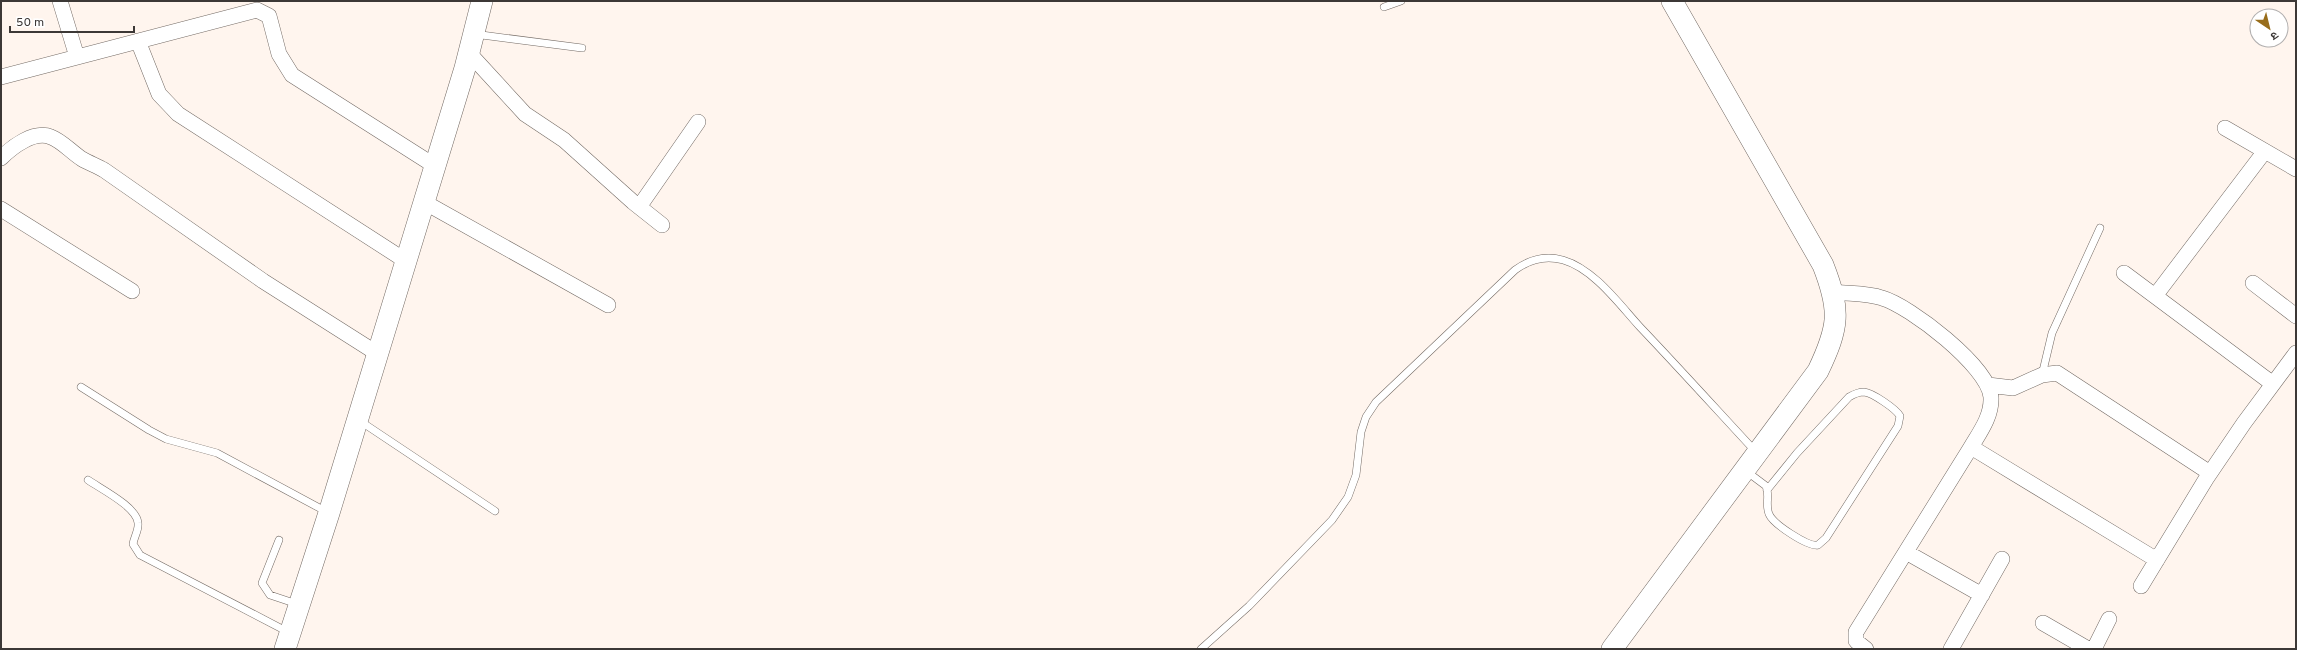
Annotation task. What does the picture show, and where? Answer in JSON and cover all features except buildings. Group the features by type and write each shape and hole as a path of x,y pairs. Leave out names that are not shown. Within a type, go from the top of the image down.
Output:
{"street":[{"path":"60,1 77,57"},
{"path":"285,637 293,603 322,509 358,420 378,354 394,253 424,202 424,158 472,44 482,1"},
{"path":"1612,649 1818,371 1832,342 1836,317 1834,292 1823,265 1672,1"},
{"path":"1,77 257,10 264,12 271,21 279,54 285,66 292,75 424,158"},
{"path":"138,41 159,94 178,114 394,253"},
{"path":"472,44 516,106 564,140 639,207 662,225"},
{"path":"639,207 698,122"},
{"path":"2225,128 2296,170"},
{"path":"1,158 10,150 26,140 39,136 50,136 81,158 104,170 263,281 378,354"},
{"path":"2155,296 2265,151"},
{"path":"424,202 608,305"},
{"path":"1,209 132,291"},
{"path":"2124,273 2273,384"},
{"path":"2253,283 2296,316"},
{"path":"1834,292 1883,298 1908,311 1967,358 1988,385 1991,396 1989,412 1971,447 1856,632 1856,641 1866,649"},
{"path":"2141,586 2210,473 2296,353"},
{"path":"1988,385 2013,388 2042,375 2057,373 2210,473"},
{"path":"1971,447 2157,560"},
{"path":"1906,552 1982,595"},
{"path":"1951,649 2002,559"},
{"path":"2094,649 2109,619"},
{"path":"2043,623 2088,649"}],"lane":[{"path":"1384,7 1401,1"},
{"path":"472,44 582,48"},
{"path":"2042,375 2052,334 2100,228"},
{"path":"1201,649 1249,606 1332,520 1348,497 1356,476 1361,432 1366,417 1376,402 1515,270 1532,260 1551,257 1564,260 1589,275 1658,345 1757,453"},
{"path":"81,386 149,430 166,439 217,452 322,509"},
{"path":"1744,470 1763,483 1767,490 1768,512 1771,517 1808,545 1818,544 1826,538 1898,426 1900,416 1897,411 1868,393 1857,393 1849,397 1797,452 1767,490"},
{"path":"358,420 495,511"},
{"path":"88,480 128,507 137,517 138,528 133,544 140,555 268,622 285,637"},
{"path":"279,540 262,583 266,592 293,603"}]}
